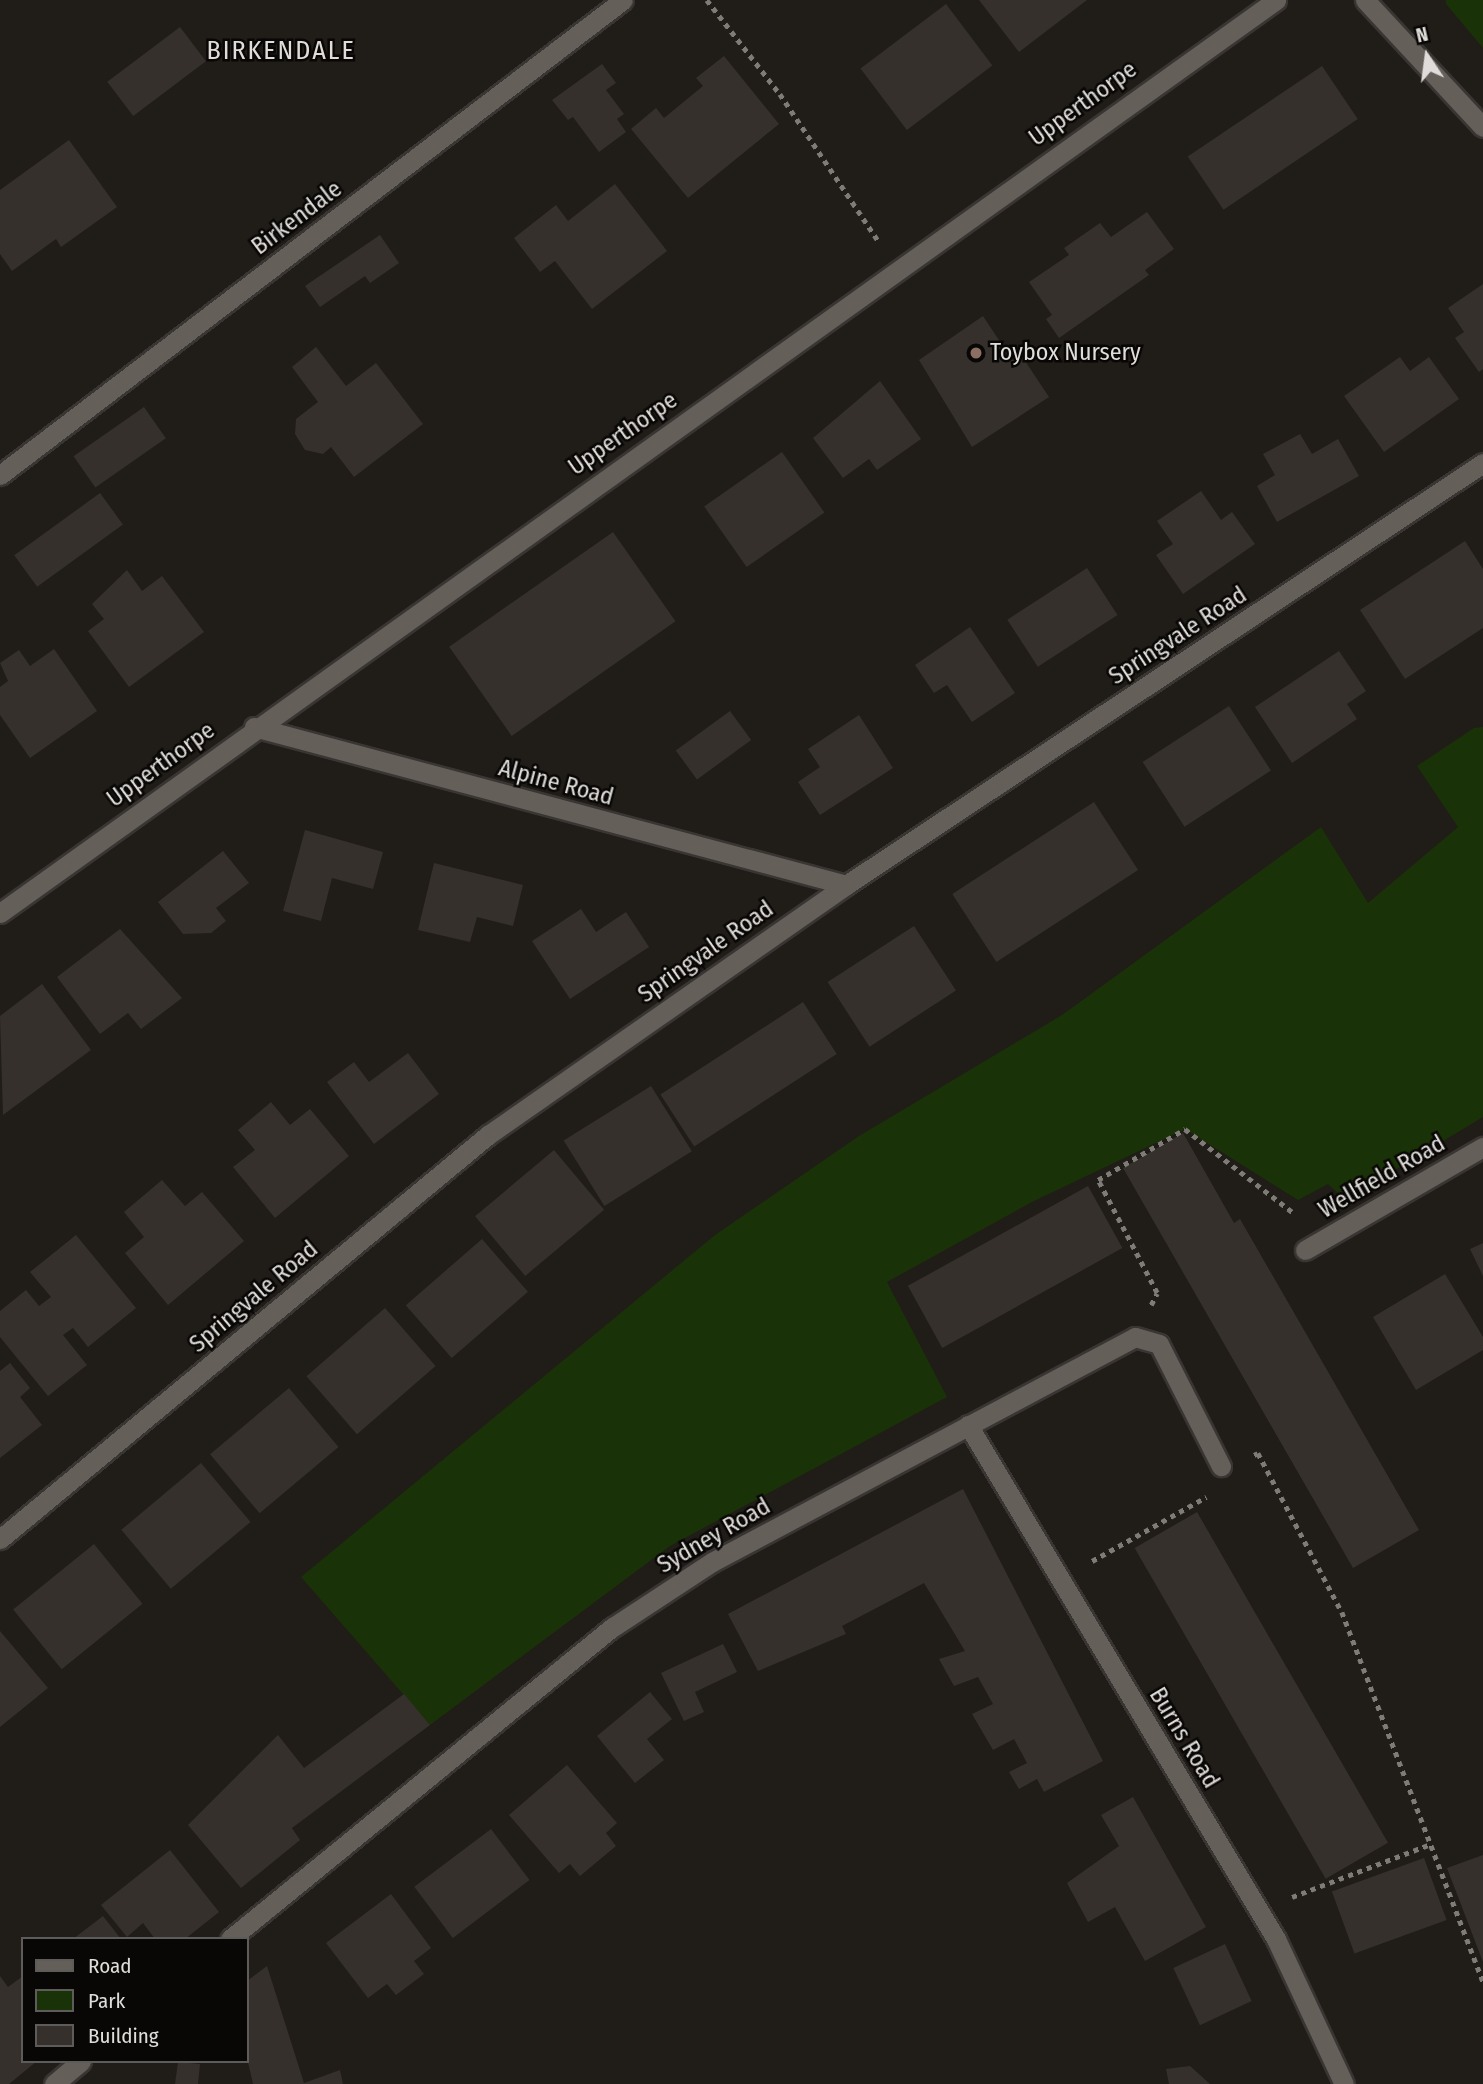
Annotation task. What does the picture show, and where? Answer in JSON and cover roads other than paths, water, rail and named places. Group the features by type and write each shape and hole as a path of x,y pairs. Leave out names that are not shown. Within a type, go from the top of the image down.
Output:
{"street":[{"name":"Birkendale","path":"0,475 624,0"},
{"name":"Upperthorpe","path":"0,913 254,727 1276,0"},
{"path":"1365,0 1483,127"},
{"name":"Springvale Road","path":"0,1539 488,1135 846,885 1483,463"},
{"name":"Alpine Road","path":"254,727 846,885"},
{"name":"Wellfield Road","path":"1306,1250 1483,1147"},
{"name":"Sydney Road","path":"232,1937 614,1627 712,1562 1135,1337 1158,1344 1221,1466"},
{"name":"Burns Road","path":"968,1425 1258,1909 1344,2084"},
{"path":"54,2084 79,2063"}],"place":[{"name":"Toybox Nursery","path":"976,353"}],"district":[{"name":"BIRKENDALE","path":"281,51"}]}
